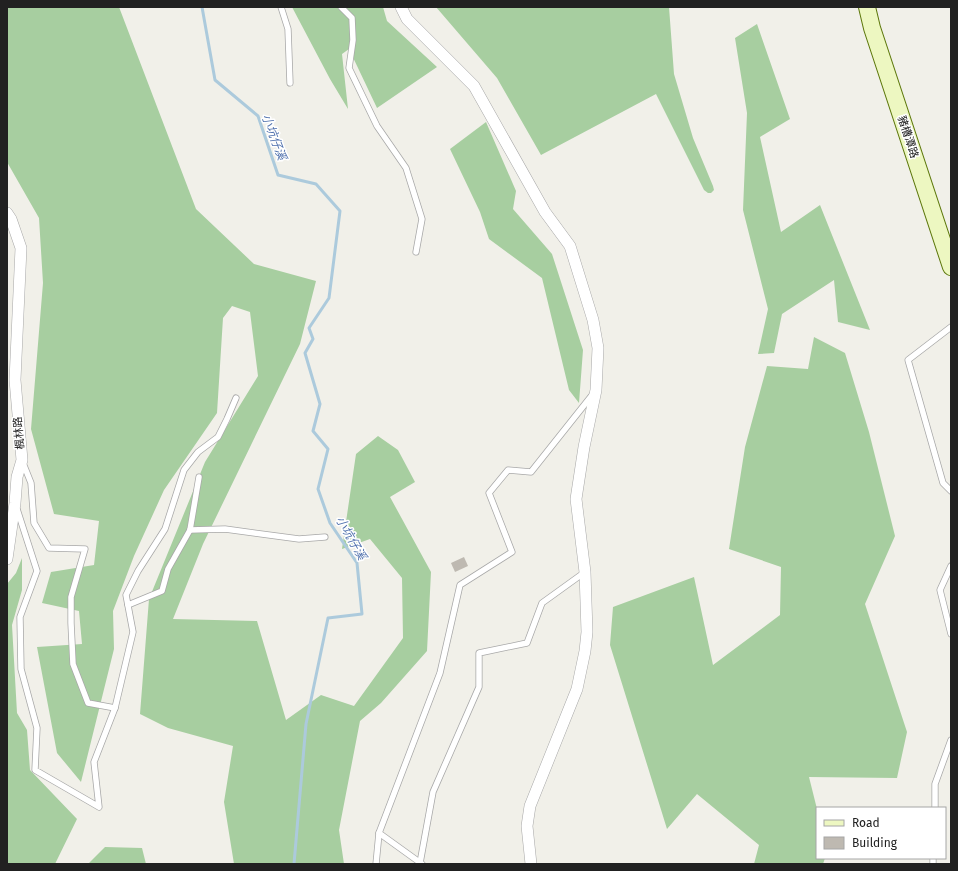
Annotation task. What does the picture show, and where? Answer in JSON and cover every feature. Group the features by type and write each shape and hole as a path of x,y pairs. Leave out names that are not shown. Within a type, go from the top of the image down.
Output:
{"street":[{"path":"401,7 407,18 474,86 544,212 570,246 593,320 598,348 596,390 584,447 576,499 585,572 587,632 585,651 577,689 530,806 527,826 531,864"},
{"name":"豬槽潭路","path":"867,7 872,28 951,267"},
{"name":"楓林路","path":"7,213 21,248 14,380 22,460 17,477 7,559"}],"lane":[{"path":"281,7 288,29 290,83"},
{"path":"341,7 352,18 353,40 349,68 377,126 406,168 422,219 416,252"},
{"path":"951,327 908,360 944,482 951,491"},
{"path":"376,864 379,833 440,673 460,586 512,552 489,493 508,470 531,472 596,390"},
{"path":"15,503 37,571 20,617 20,669 38,728 35,770 99,807 94,762 115,708 133,632 126,595 138,571 165,528 184,470 198,452 218,437 236,398"},
{"path":"22,460 31,483 34,523 49,548 85,549 72,597 73,664 88,704 115,708"},
{"path":"128,605 162,591 168,569 190,530 199,477"},
{"path":"190,530 225,529 299,540 325,537"},
{"path":"951,566 940,590 951,634"},
{"path":"379,833 421,863 433,792 478,687 478,653 527,643 542,603 585,572"},
{"path":"934,807 935,784 951,740"}],"green space":[{"path":"7,7 119,7 196,209 254,264 316,281 300,344 203,544 173,619 257,621 286,720 321,695 354,706 403,638 402,578 370,539 342,549 356,454 378,436 398,450 415,482 390,497 431,572 427,651 381,703 360,721 339,830 344,864 234,864 224,802 233,746 168,728 140,714 149,599 205,462 258,376 250,312 232,306 223,318 217,413 164,490 134,556 113,611 114,649 81,782 57,753 37,647 82,644 79,611 42,603 51,572 94,565 99,521 54,514 31,429 43,283 39,218 7,162"},
{"path":"292,7 383,7 387,21 437,67 377,108 349,49 342,54 348,109 330,79"},
{"path":"436,7 669,7 674,74 693,138 714,190 711,193 708,193 704,190 656,94 541,155 497,78"},
{"path":"757,24 790,119 760,137 781,232 820,205 870,330 838,322 834,280 782,314 774,353 758,354 768,309 743,210 747,113 735,38"},
{"path":"486,122 516,191 513,209 552,254 583,350 579,403 569,390 542,278 489,239 480,212 450,149"},
{"path":"814,337 845,353 869,432 895,536 865,604 907,732 897,778 809,777 816,807 816,859 825,859 823,864 754,864 759,845 697,794 667,829 610,645 613,607 694,577 713,665 780,615 781,567 729,549 745,447 767,366 808,369"},
{"path":"22,558 22,590 12,625 17,713 27,730 30,770 77,819 55,864 7,864 7,584 16,573"},
{"path":"105,847 142,848 146,864 88,864"}],"building":[{"path":"464,557 468,566 455,572 451,563"}],"waterway":[{"name":"小坑仔溪","path":"202,7 215,80 258,116 278,175 316,184 340,211 329,298 309,328 313,339 305,353 320,404 313,431 328,449 318,489 330,523 357,563 362,614 328,618 306,724 294,864"}]}
